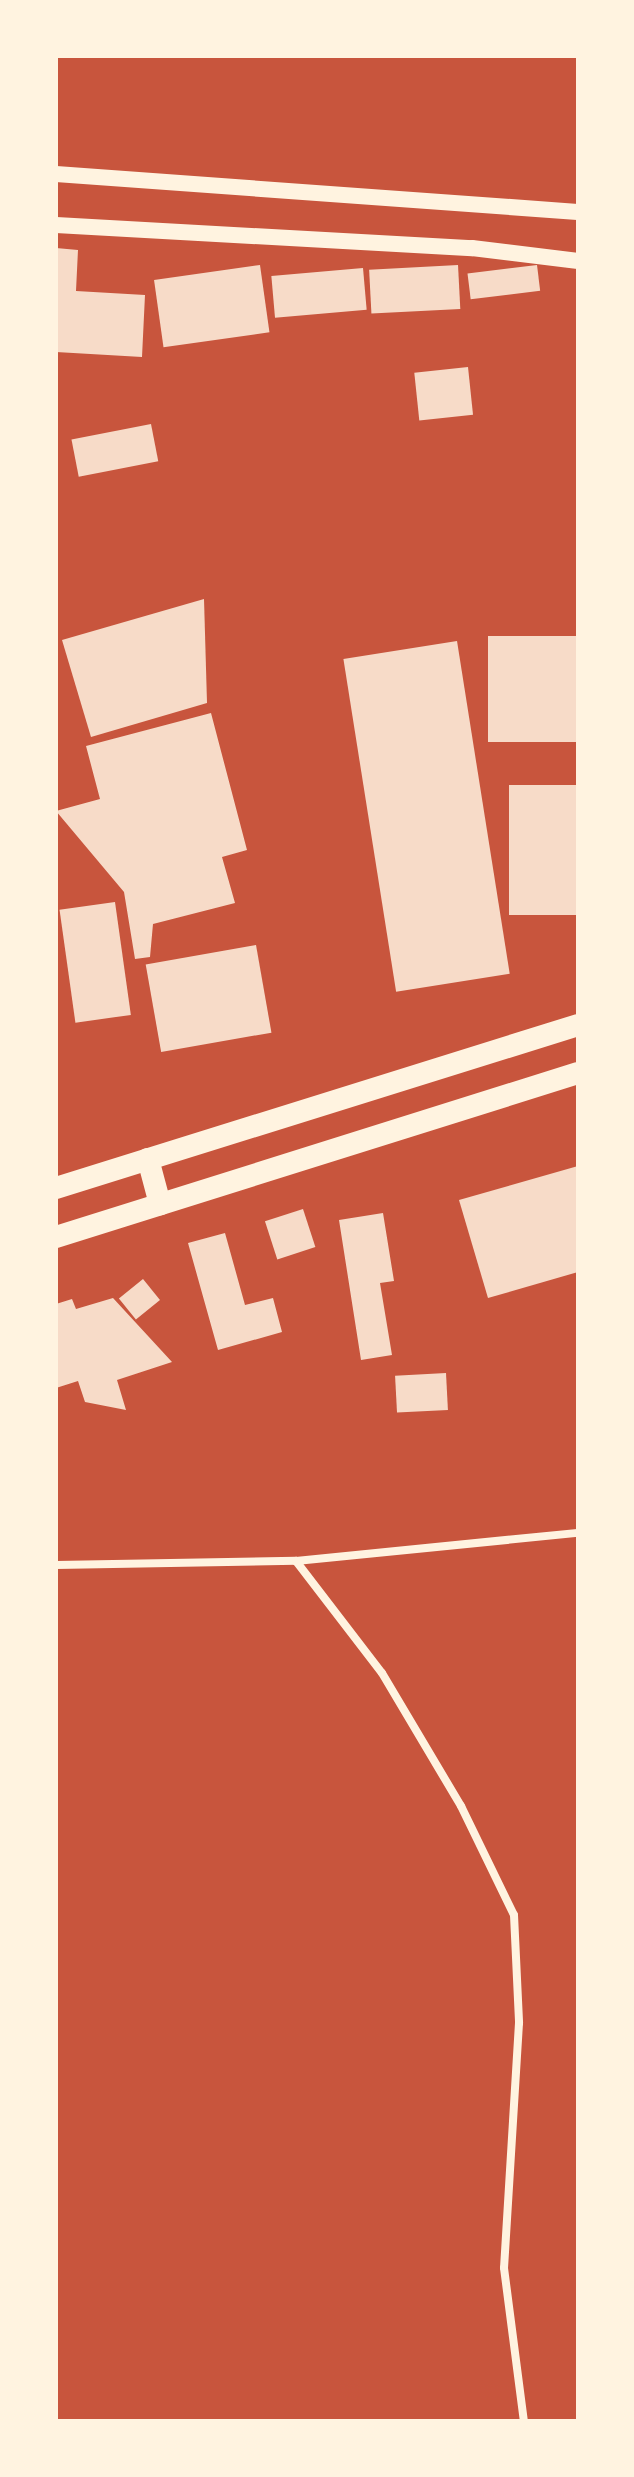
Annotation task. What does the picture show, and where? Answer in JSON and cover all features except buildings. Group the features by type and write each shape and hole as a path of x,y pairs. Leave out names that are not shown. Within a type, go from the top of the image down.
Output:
{"highway":[{"path":"56,1188 578,1025"},
{"path":"56,1237 578,1073"},
{"path":"148,1159 160,1204"}],"main road":[{"path":"56,174 578,212"},
{"path":"56,225 472,248 578,261"}],"street":[{"path":"56,1565 296,1561 578,1533"},
{"path":"296,1561 382,1673 461,1806 514,1915 519,2023 504,2268 524,2421"}]}
